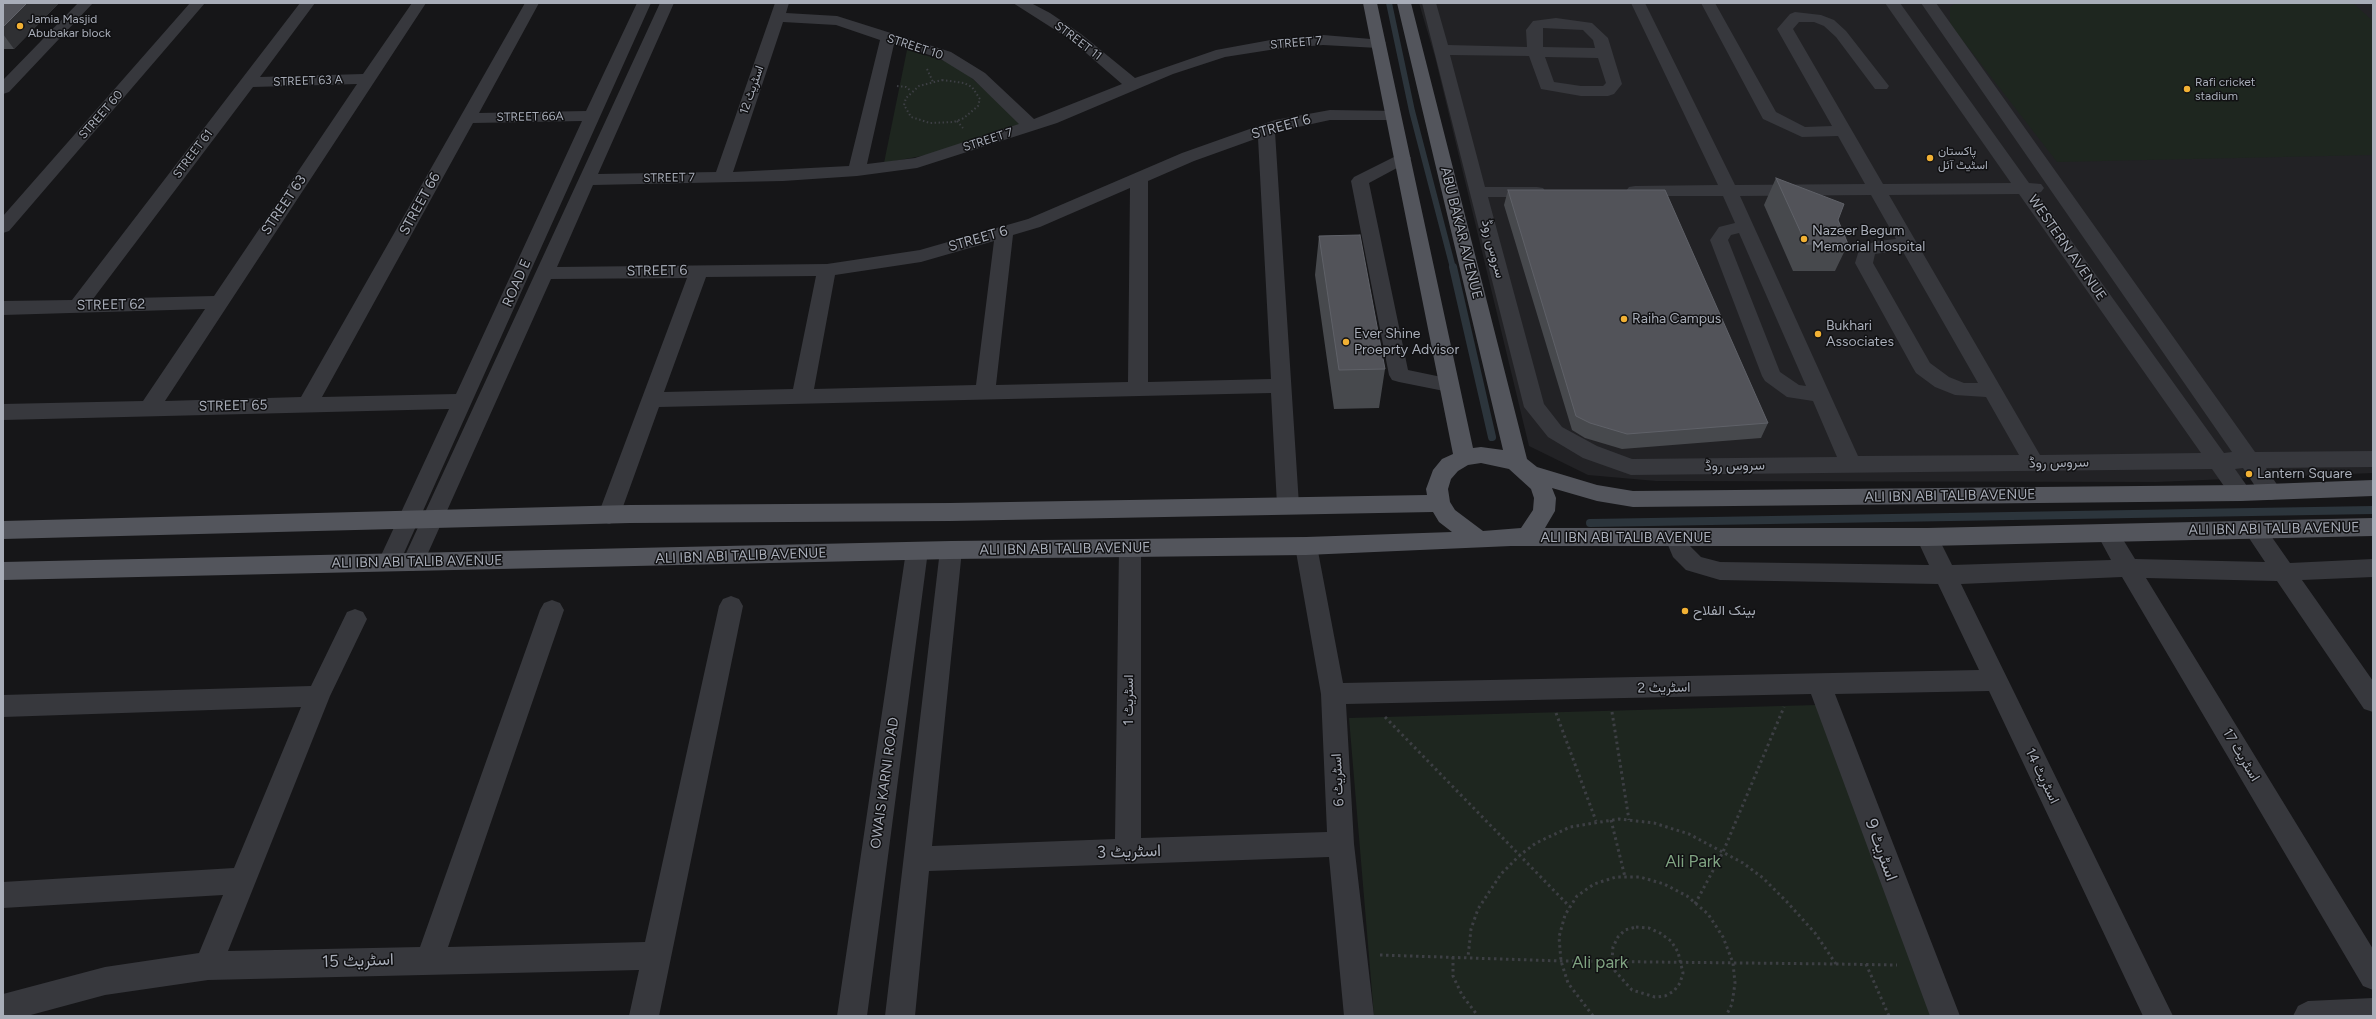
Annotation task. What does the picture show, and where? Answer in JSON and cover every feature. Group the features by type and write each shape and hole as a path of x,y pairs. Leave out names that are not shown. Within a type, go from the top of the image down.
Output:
{"main road":[{"path":"1370,3 1464,458"},
{"name":"ABU BAKAR AVENUE","path":"1404,3 1524,468"},
{"path":"1481,455 1499,457 1524,468 1540,485 1545,498 1544,511 1527,537 1478,540 1446,516 1439,503 1437,489 1440,476 1450,465 1464,458 1481,455"},
{"name":"ALI IBN ABI TALIB AVENUE","path":"1524,468 1598,493 1633,499 2240,493 2373,488"},
{"path":"3,530 432,521 609,515 950,512 1439,503"},
{"name":"ALI IBN ABI TALIB AVENUE","path":"1527,537 1927,537 2373,527"},
{"name":"ALI IBN ABI TALIB AVENUE","path":"3,571 389,562 650,558 917,550 1306,546 1478,540"}],"street":[{"path":"3,89 86,3"},
{"name":"STREET 60","path":"3,227 10,212 198,3"},
{"name":"STREET 61","path":"77,306 308,3"},
{"name":"STREET 63","path":"149,408 418,3"},
{"name":"STREET 66","path":"308,404 532,3"},
{"name":"ROAD E","path":"389,562 644,3"},
{"name":"ROAD E","path":"413,562 667,3"},
{"name":"STREET 11","path":"1020,3 1045,16 1076,37 1133,85"},
{"name":"سروس روڈ","path":"1429,3 1534,407 1556,432 1590,452 1631,467 2373,459"},
{"path":"1638,3 1729,190 1851,465"},
{"path":"1708,3 1769,115 1802,132 1845,131"},
{"name":"WESTERN AVENUE","path":"1892,3 2240,493"},
{"name":"WESTERN AVENUE","path":"1928,3 2271,492"},
{"name":"STREET 10","path":"779,10 837,22 944,56 980,76 1031,126"},
{"name":"اسٹریٹ 12","path":"723,177 779,10"},
{"path":"1881,86 1841,34 1829,23 1816,18 1794,17 1785,29 1845,131 1876,189 2034,463"},
{"path":"1556,23 1587,26 1600,38 1604,53 1614,84 1608,91 1595,92 1547,86 1534,51 1534,30 1538,24 1556,23"},
{"path":"857,171 888,38"},
{"name":"STREET 7","path":"586,180 783,176 857,171 917,162 1031,126 1167,71 1222,53 1276,44 1323,40 1378,43"},
{"path":"1441,50 1604,53"},
{"name":"STREET 63 A","path":"248,82 368,79"},
{"name":"STREET 6","path":"544,273 827,270 921,256 1034,223 1188,157 1281,124 1330,115 1393,115"},
{"name":"STREET 66A","path":"468,118 592,116"},
{"path":"1266,129 1288,505"},
{"path":"1402,158 1360,181 1398,375 1449,385"},
{"path":"1138,389 1139,178"},
{"path":"1619,191 2058,188"},
{"path":"1478,192 1556,192"},
{"path":"1745,226 1725,230 1719,240 1772,376 1794,392 1820,395"},
{"path":"985,393 1004,232"},
{"path":"1907,243 1877,247 1867,251 1864,263 1923,368 1942,382 1962,390 1992,390"},
{"path":"802,397 827,270"},
{"path":"609,515 699,271"},
{"name":"STREET 62","path":"3,308 220,302"},
{"path":"651,400 1281,386"},
{"name":"STREET 65","path":"3,412 463,401"},
{"path":"2254,529 2284,572 2364,675 2373,701"},
{"name":"اسٹریٹ 17","path":"2108,534 2130,568 2373,976"},
{"name":"اسٹریٹ 14","path":"1927,537 2158,1016"},
{"path":"1676,538 1681,551 1694,564 1720,571 1945,575 2130,568 2284,572 2373,568"},
{"name":"اسٹریٹ 6","path":"1306,546 1333,694 1341,844 1359,1016"},
{"name":"اسٹریٹ 1","path":"1128,852 1130,548"},
{"name":"OWAIS KARNI ROAD","path":"852,1016 917,550"},
{"path":"900,1016 951,550"},
{"path":"644,1016 732,606"},
{"path":"430,959 552,610"},
{"path":"208,966 318,696 355,619"},
{"name":"اسٹریٹ 2","path":"1333,694 1996,680"},
{"name":"اسٹریٹ 9","path":"1820,684 1924,966 1945,1016"},
{"path":"3,706 318,696"},
{"name":"اسٹریٹ 3","path":"917,859 1341,844"},
{"path":"3,895 242,881"},
{"name":"اسٹریٹ 15","path":"3,1008 106,981 208,966 430,959 656,956"},
{"path":"2308,1016 2373,1012"}],"path":[{"path":"926,67 933,82"},
{"path":"953,81 972,87 980,99 978,106 964,118 948,123 930,124 911,117 906,111 904,105 906,98 920,86 933,82 953,81"},
{"path":"1695,904 1723,852 1794,685"},
{"path":"1608,689 1629,820"},
{"path":"1547,690 1596,821"},
{"path":"1362,694 1570,907"},
{"path":"1611,820 1625,877"},
{"path":"1468,957 1471,929 1478,909 1501,874 1520,855 1536,843 1570,827 1596,821 1629,820 1654,823 1689,834 1723,852 1763,878 1815,933 1836,964"},
{"path":"1593,1016 1582,1004 1568,983 1561,961 1559,937 1565,915 1577,896 1594,884 1616,877 1640,877 1664,884 1687,896 1708,914 1723,936 1733,963 1736,983 1732,1004 1726,1016"},
{"path":"1636,927 1649,928 1660,933 1671,941 1682,963 1683,973 1680,983 1674,991 1665,996 1655,997 1638,992 1623,982 1612,960 1613,947 1618,937 1625,930 1636,927"},
{"path":"1353,955 1468,957 1561,961 1612,960 1682,963 1866,964 1924,966"},
{"path":"1453,957 1454,976 1462,995 1478,1016"},
{"path":"1866,964 1889,1016"}],"shaded area":[{"path":"1419,3 2373,3 2373,473 2156,482 1656,481 1588,475 1529,446 1435,57"}],"green space":[{"name":"Rafi cricket stadium","path":"1956,3 2353,3 2373,21 2373,155 2057,162 1950,24 1950,7"},
{"path":"907,50 945,61 966,73 1022,124 932,154 884,163"},
{"name":"Ali Park","path":"1817,705 1936,1016 1374,1016 1349,718"}],"building":[{"path":"3,3 27,3 3,27"},
{"path":"1776,178 1844,204 1838,220 1848,244 1806,244"},
{"name":"Raiha Campus","path":"1508,190 1665,190 1768,423 1627,434 1590,423 1576,416"},
{"path":"1360,235 1385,369 1339,370 1319,236"}],"waterway":[{"path":"1389,3 1412,111 1453,268"},
{"path":"1453,267 1492,437"},
{"path":"1590,523 2373,510"}],"place":[{"name":"Jamia Masjid Abubakar block","path":"20,26"},
{"name":"Rafi cricket stadium","path":"2187,89"},
{"name":"پاکستان اسٹیٹ آئل","path":"1930,158"},
{"name":"Nazeer Begum Memorial Hospital","path":"1804,239"},
{"name":"Raiha Campus","path":"1624,319"},
{"name":"Bukhari Associates","path":"1818,334"},
{"name":"Ever Shine Proeprty Advisor","path":"1346,342"},
{"name":"Lantern Square","path":"2249,474"},
{"name":"بینک الفلاح","path":"1685,611"}],"park label":[{"name":"Ali park","path":"1600,963"}]}
